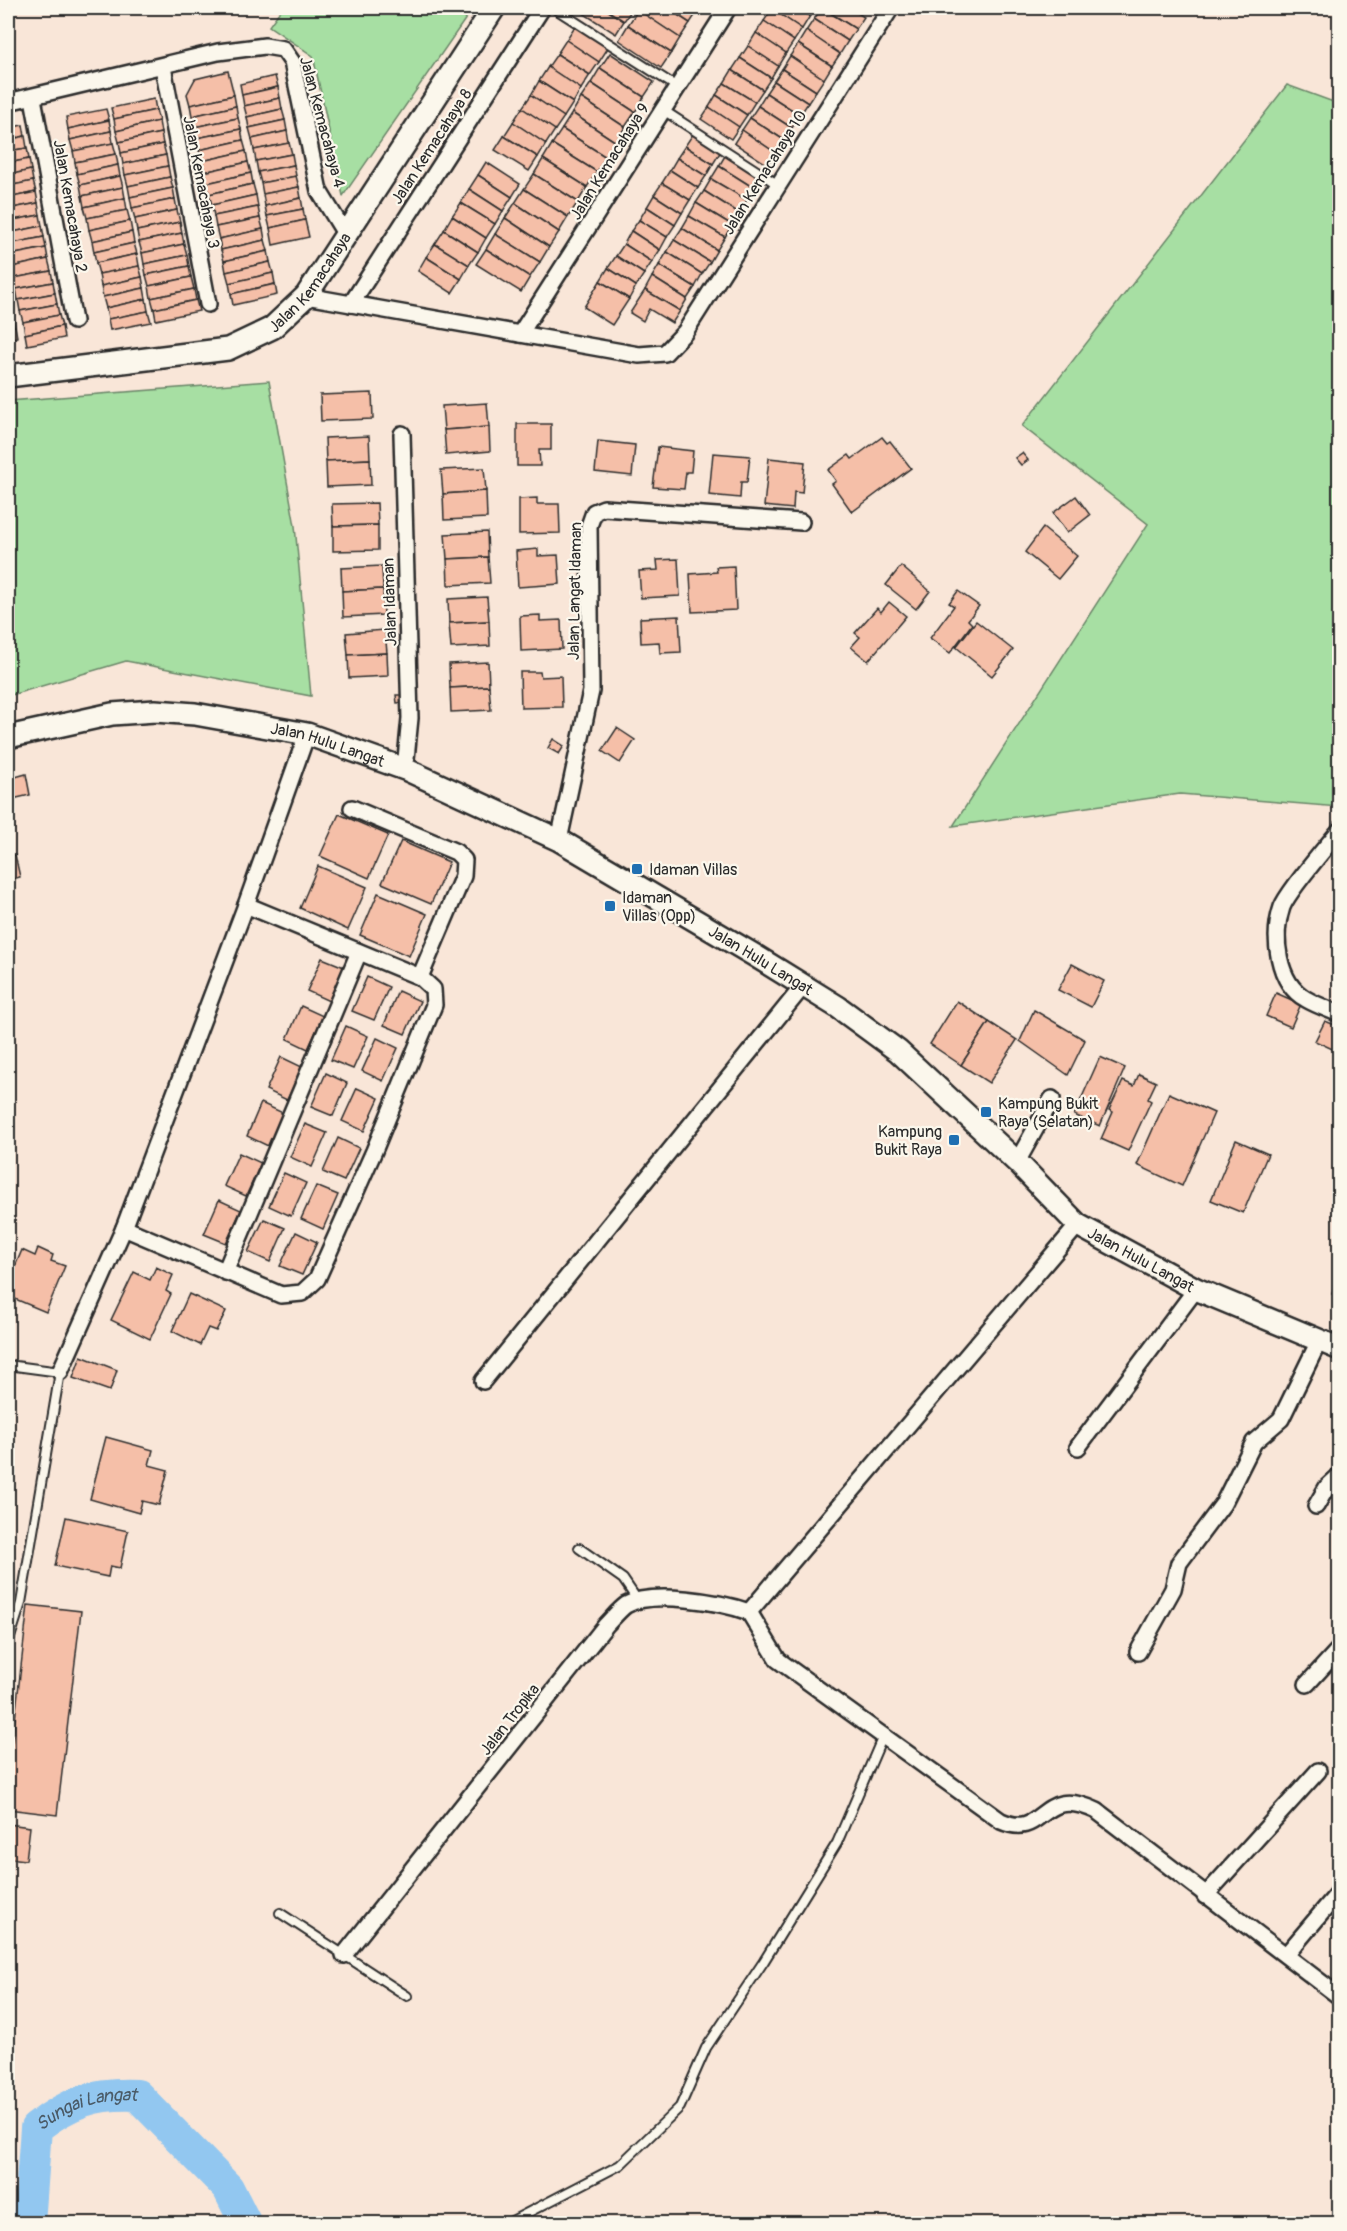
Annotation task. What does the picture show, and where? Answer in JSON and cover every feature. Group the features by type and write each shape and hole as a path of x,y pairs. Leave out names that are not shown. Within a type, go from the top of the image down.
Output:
{"main road":[{"name":"Jalan Kemacahaya","path":"8,376 228,349 272,328 306,296 494,8"},
{"name":"Jalan Hulu Langat","path":"8,737 112,714 154,711 195,714 307,734 405,770 559,840 804,986 898,1052 1017,1162 1078,1225 1196,1289 1340,1349"}],"street":[{"name":"Jalan Kemacahaya 8","path":"351,304 542,8"},
{"name":"Jalan Kemacahaya 9","path":"520,334 728,8"},
{"name":"Jalan Kemacahaya 10","path":"520,334 639,356 665,353 685,332 891,8"},
{"name":"Jalan Kemacahaya 4","path":"163,67 218,52 265,45 283,49 292,62 319,191 346,235"},
{"path":"8,102 163,67"},
{"name":"Jalan Kemacahaya 3","path":"163,67 208,304"},
{"name":"Jalan Kemacahaya 2","path":"33,98 74,321"},
{"path":"306,296 520,334"},
{"name":"Jalan Idaman","path":"402,434 410,718 405,770"},
{"name":"Jalan Langat Idaman","path":"559,840 591,691 589,526 594,512 604,507 801,522"},
{"path":"60,1372 124,1228 246,905 307,734"},
{"path":"352,808 456,852 464,860 463,876 420,977"},
{"path":"1340,830 1282,906 1277,934 1281,962 1288,984 1304,998 1340,1014"},
{"path":"124,1228 281,1295 302,1293 317,1279 374,1151 434,1005 433,989 420,977 246,905"},
{"path":"225,1272 359,952"},
{"path":"483,1381 804,986"},
{"path":"1017,1162 1052,1099"},
{"path":"1078,1225 749,1611 777,1660 1010,1825 1028,1825 1057,1803 1068,1801 1097,1811 1205,1896 1340,1997"},
{"path":"1078,1447 1196,1289"},
{"path":"1138,1652 1173,1589 1179,1563 1223,1504 1254,1442 1281,1419 1319,1341"},
{"path":"1316,1506 1327,1487 1340,1475"},
{"name":"Jalan Tropika","path":"344,1955 606,1625 626,1605 649,1597 731,1606 749,1611"},
{"path":"1307,1684 1340,1648"},
{"path":"1205,1896 1318,1771"},
{"path":"1286,1955 1340,1891"}],"lane":[{"path":"554,8 677,87"},
{"path":"663,110 777,184"},
{"path":"8,1365 60,1372 21,1603 8,1644"},
{"path":"579,1548 623,1579 638,1601"},
{"path":"506,2223 620,2165 680,2107 706,2048 764,1961 837,1843 882,1736"},
{"path":"280,1913 407,1996"}],"green space":[{"path":"282,8 473,8 343,196 313,56 269,26"},
{"path":"1287,85 1339,104 1339,807 1180,794 953,826 1148,524 1022,426"},
{"path":"269,381 295,526 311,696 126,661 8,696 8,401"}],"building":[{"path":"587,8 604,8 624,21 616,34 583,13"},
{"path":"604,8 633,8 624,21"},
{"path":"640,8 667,8 690,23 680,38 638,10"},
{"path":"667,8 700,8 690,23"},
{"path":"797,8 810,16 802,29 772,9"},
{"path":"797,8 816,8 810,16"},
{"path":"822,8 856,29 848,41 814,19"},
{"path":"823,8 850,8 864,17 856,29"},
{"path":"772,9 802,29 794,41 764,21"},
{"path":"638,10 680,38 671,53 628,25"},
{"path":"814,19 848,41 840,54 806,31"},
{"path":"764,21 794,41 786,53 756,33"},
{"path":"628,25 671,53 661,68 619,40"},
{"path":"575,26 608,48 599,62 566,40"},
{"path":"806,31 840,54 832,66 798,44"},
{"path":"756,33 786,53 778,66 748,46"},
{"path":"566,40 599,62 590,75 557,54"},
{"path":"798,44 832,66 824,79 790,56"},
{"path":"748,46 778,66 771,78 740,58"},
{"path":"610,53 654,82 644,97 600,68"},
{"path":"557,54 590,75 581,89 548,67"},
{"path":"790,56 824,79 816,91 782,69"},
{"path":"740,58 771,78 763,90 732,70"},
{"path":"548,67 581,89 573,103 539,81"},
{"path":"600,68 644,97 635,112 591,83"},
{"path":"782,69 816,91 808,103 774,81"},
{"path":"732,70 763,90 755,102 724,83"},
{"path":"228,71 234,95 190,105 187,94 195,79"},
{"path":"275,76 278,87 242,95 240,84"},
{"path":"539,81 573,103 564,117 531,95"},
{"path":"774,81 808,103 800,115 766,93"},
{"path":"591,83 635,112 625,127 581,98"},
{"path":"724,83 755,102 747,115 716,95"},
{"path":"278,87 280,98 244,106 242,95"},
{"path":"766,93 800,115 792,128 758,106"},
{"path":"234,95 236,106 192,116 190,105"},
{"path":"531,95 564,117 555,130 522,108"},
{"path":"716,95 747,115 739,127 709,107"},
{"path":"280,98 282,109 247,117 244,106"},
{"path":"581,98 625,127 616,142 572,113"},
{"path":"154,99 156,110 114,119 111,108"},
{"path":"236,106 238,118 194,127 192,116"},
{"path":"758,106 792,128 784,140 750,118"},
{"path":"709,107 739,127 731,139 701,119"},
{"path":"522,108 555,130 546,144 513,122"},
{"path":"106,109 109,120 68,129 66,117"},
{"path":"282,109 285,120 249,128 247,117"},
{"path":"156,110 159,121 116,131 114,119"},
{"path":"572,113 616,142 606,157 562,129"},
{"path":"238,118 241,129 197,138 194,127"},
{"path":"750,118 784,140 776,153 742,130"},
{"path":"109,120 111,131 70,140 68,129"},
{"path":"285,120 287,131 252,139 249,128"},
{"path":"159,121 161,133 119,142 116,131"},
{"path":"513,122 546,144 538,157 504,136"},
{"path":"23,125 25,136 8,140 8,128"},
{"path":"241,129 243,140 199,150 197,138"},
{"path":"562,129 606,157 597,172 552,144"},
{"path":"742,130 776,153 768,165 734,143"},
{"path":"111,131 113,143 73,151 70,140"},
{"path":"287,131 289,143 254,150 252,139"},
{"path":"161,133 163,144 121,153 119,142"},
{"path":"693,134 721,151 713,164 685,146"},
{"path":"25,136 27,148 8,151 8,140"},
{"path":"504,136 538,157 529,171 495,150"},
{"path":"243,140 246,151 202,161 199,150"},
{"path":"113,143 116,154 75,162 73,151"},
{"path":"289,143 292,154 256,161 254,150"},
{"path":"163,144 166,155 123,164 121,153"},
{"path":"552,144 597,172 587,187 543,159"},
{"path":"685,146 713,164 706,176 677,158"},
{"path":"27,148 29,159 8,163 8,151"},
{"path":"246,151 248,162 204,172 202,161"},
{"path":"116,154 118,165 77,174 75,162"},
{"path":"292,154 294,165 258,172 256,161"},
{"path":"726,154 762,176 754,188 719,166"},
{"path":"166,155 168,166 125,175 123,164"},
{"path":"677,158 706,176 698,188 670,170"},
{"path":"29,159 31,170 8,175 8,163"},
{"path":"543,159 587,187 578,202 534,174"},
{"path":"248,162 251,173 207,183 204,172"},
{"path":"486,162 520,184 512,197 478,175"},
{"path":"118,165 120,176 80,185 77,174"},
{"path":"294,165 296,176 261,183 258,172"},
{"path":"168,166 170,177 128,186 125,175"},
{"path":"719,166 754,188 747,200 711,179"},
{"path":"31,170 33,181 8,186 8,175"},
{"path":"670,170 698,188 690,200 662,183"},
{"path":"251,173 253,184 209,194 207,183"},
{"path":"534,174 578,202 568,217 524,189"},
{"path":"478,175 512,197 503,211 469,189"},
{"path":"120,176 123,187 82,196 80,185"},
{"path":"296,176 299,187 263,194 261,183"},
{"path":"170,177 173,188 130,197 128,186"},
{"path":"711,179 747,200 739,213 704,191"},
{"path":"33,181 36,192 8,198 8,186"},
{"path":"662,183 690,200 682,213 654,195"},
{"path":"253,184 256,195 212,205 209,194"},
{"path":"123,187 125,198 84,207 82,196"},
{"path":"299,187 301,198 265,206 263,194"},
{"path":"173,188 175,199 132,208 130,197"},
{"path":"469,189 503,211 495,224 461,203"},
{"path":"524,189 568,217 559,232 515,203"},
{"path":"704,191 739,213 732,225 696,203"},
{"path":"36,192 38,203 8,209 8,198"},
{"path":"256,195 258,207 214,216 212,205"},
{"path":"654,195 682,213 675,225 647,207"},
{"path":"125,198 127,210 87,218 84,207"},
{"path":"301,198 303,209 267,216 265,206"},
{"path":"175,199 177,210 135,219 132,208"},
{"path":"38,203 40,215 8,221 8,209"},
{"path":"461,203 495,224 486,238 452,216"},
{"path":"515,203 559,232 549,247 505,218"},
{"path":"696,203 732,225 725,237 689,216"},
{"path":"258,207 260,218 216,227 214,216"},
{"path":"647,207 675,225 667,237 639,220"},
{"path":"303,209 305,220 270,228 267,216"},
{"path":"127,210 130,221 89,230 87,218"},
{"path":"177,210 180,222 137,231 135,219"},
{"path":"40,215 42,226 8,233 8,221"},
{"path":"452,216 486,238 478,252 444,230"},
{"path":"689,216 725,237 717,250 682,228"},
{"path":"260,218 263,229 219,239 216,227"},
{"path":"505,218 549,247 540,262 495,234"},
{"path":"305,220 309,237 273,245 270,228"},
{"path":"639,220 667,237 660,250 631,231"},
{"path":"130,221 132,232 92,241 89,230"},
{"path":"180,222 182,233 139,242 137,231"},
{"path":"42,226 44,237 8,244 8,233"},
{"path":"682,228 717,250 710,262 674,240"},
{"path":"263,229 265,240 221,250 219,239"},
{"path":"444,230 478,252 469,265 435,244"},
{"path":"631,231 660,250 652,262 624,244"},
{"path":"132,232 134,243 94,252 92,241"},
{"path":"182,233 184,244 142,253 139,242"},
{"path":"495,234 540,262 530,277 486,249"},
{"path":"44,237 46,248 10,255 8,244"},
{"path":"265,240 268,251 224,261 221,250"},
{"path":"674,240 710,262 702,274 667,252"},
{"path":"134,243 137,254 96,263 94,252"},
{"path":"184,244 187,255 144,264 142,253"},
{"path":"435,244 469,265 461,279 426,257"},
{"path":"624,244 652,262 644,274 616,256"},
{"path":"46,248 48,259 12,267 10,255"},
{"path":"486,249 530,277 521,292 476,264"},
{"path":"268,251 270,262 226,272 224,261"},
{"path":"667,252 702,274 695,287 659,265"},
{"path":"137,254 139,266 99,274 96,263"},
{"path":"187,255 189,266 146,275 144,264"},
{"path":"616,256 644,274 636,286 608,268"},
{"path":"426,257 461,279 452,293 418,271"},
{"path":"48,259 51,271 14,278 12,267"},
{"path":"270,262 273,273 229,283 226,272"},
{"path":"659,265 695,287 687,299 652,277"},
{"path":"139,266 142,277 101,286 99,274"},
{"path":"189,266 191,277 149,286 146,275"},
{"path":"608,268 636,286 629,299 600,281"},
{"path":"51,271 53,282 16,289 14,278"},
{"path":"273,273 275,284 231,294 229,283"},
{"path":"142,277 144,288 103,297 101,286"},
{"path":"191,277 194,289 151,298 149,286"},
{"path":"652,277 687,299 680,311 645,290"},
{"path":"600,281 629,299 612,325 584,307"},
{"path":"53,282 55,293 18,300 16,289"},
{"path":"275,284 277,295 233,305 231,294"},
{"path":"144,288 146,299 106,308 103,297"},
{"path":"194,289 196,300 154,309 151,298"},
{"path":"645,290 680,311 672,323 649,309 643,321 630,313"},
{"path":"55,293 57,304 20,311 18,300"},
{"path":"146,299 148,311 108,319 106,308"},
{"path":"196,300 199,311 156,320 154,309"},
{"path":"11,303 13,314 8,315 8,304"},
{"path":"57,304 59,315 23,322 20,311"},
{"path":"148,311 151,322 110,330 108,319"},
{"path":"13,314 15,326 8,327 8,315"},
{"path":"59,315 62,326 25,334 23,322"},
{"path":"15,326 17,337 8,339 8,327"},
{"path":"62,326 64,338 27,345 25,334"},
{"path":"372,393 373,419 321,421 320,395"},
{"path":"487,403 489,427 444,430 442,406"},
{"path":"517,424 551,424 551,450 539,450 540,466 517,466"},
{"path":"489,427 490,451 446,455 444,430"},
{"path":"369,436 370,459 326,461 325,438"},
{"path":"882,437 887,443 890,441 911,468 852,512 832,484 836,481 828,470 849,455 852,459"},
{"path":"598,441 635,445 632,476 595,472"},
{"path":"658,447 693,451 691,472 686,472 684,489 653,487"},
{"path":"713,453 750,456 747,482 741,482 740,498 709,495"},
{"path":"1022,453 1028,460 1021,465 1015,458"},
{"path":"769,458 805,462 802,493 794,492 793,509 764,506"},
{"path":"370,459 371,485 327,487 326,461"},
{"path":"484,468 486,491 443,494 441,470"},
{"path":"486,491 487,518 444,520 443,494"},
{"path":"1076,496 1090,515 1067,533 1053,513"},
{"path":"537,498 537,504 559,504 560,533 519,534 519,499"},
{"path":"377,503 378,525 333,526 332,504"},
{"path":"378,525 378,550 333,551 333,526"},
{"path":"1043,528 1077,556 1058,579 1025,552"},
{"path":"487,532 488,557 447,559 445,534"},
{"path":"538,549 538,556 558,555 560,584 518,587 516,551"},
{"path":"488,557 490,583 448,585 447,559"},
{"path":"678,559 680,596 641,598 639,571 658,570 657,560"},
{"path":"382,566 383,589 342,591 341,568"},
{"path":"734,566 736,610 692,612 690,574 717,572 716,567"},
{"path":"901,566 930,591 916,609 886,585"},
{"path":"383,589 384,615 343,617 342,591"},
{"path":"958,591 979,606 968,620 972,624 950,653 930,638 954,606 949,603"},
{"path":"487,597 489,621 449,623 448,599"},
{"path":"889,602 906,616 868,661 851,647 860,637 855,633 877,608 881,612"},
{"path":"540,615 540,621 561,620 562,649 521,651 520,616"},
{"path":"679,616 681,652 660,653 659,642 641,643 640,618"},
{"path":"489,621 490,646 451,648 449,623"},
{"path":"976,621 1013,650 992,676 956,647"},
{"path":"385,630 387,653 348,655 346,633"},
{"path":"387,653 388,676 349,678 348,655"},
{"path":"488,662 489,686 450,688 449,664"},
{"path":"520,672 540,672 541,677 561,676 562,707 521,708"},
{"path":"489,686 491,710 451,712 450,688"},
{"path":"396,695 406,695 407,702 397,703"},
{"path":"617,728 635,740 620,763 602,751"},
{"path":"553,739 564,746 559,754 548,748"},
{"path":"26,774 30,795 8,800 8,779"},
{"path":"339,814 388,835 369,878 320,856"},
{"path":"401,841 449,862 431,904 382,883"},
{"path":"15,855 20,877 8,880 8,856"},
{"path":"318,866 367,887 348,930 300,908"},
{"path":"378,893 427,914 409,956 360,935"},
{"path":"322,958 344,967 329,1001 307,991"},
{"path":"1072,964 1104,981 1091,1007 1058,990"},
{"path":"367,977 389,987 374,1020 352,1011"},
{"path":"398,991 420,1001 405,1034 384,1025"},
{"path":"1276,993 1301,1004 1291,1027 1266,1016"},
{"path":"957,1001 989,1022 961,1065 930,1044"},
{"path":"301,1006 323,1016 308,1049 287,1039"},
{"path":"1034,1010 1085,1040 1068,1075 1020,1041"},
{"path":"1325,1021 1340,1027 1339,1052 1315,1041"},
{"path":"989,1022 1017,1040 989,1083 961,1065"},
{"path":"346,1026 368,1036 353,1069 331,1060"},
{"path":"377,1038 398,1048 383,1081 362,1071"},
{"path":"281,1057 302,1067 287,1100 266,1090"},
{"path":"1100,1057 1125,1068 1100,1126 1074,1115"},
{"path":"326,1073 347,1083 333,1116 311,1107"},
{"path":"1139,1074 1156,1082 1148,1099 1151,1101 1128,1151 1101,1139 1113,1112 1109,1110 1123,1081 1134,1086"},
{"path":"357,1088 379,1098 364,1131 342,1121"},
{"path":"1169,1093 1214,1113 1182,1186 1137,1165"},
{"path":"261,1103 283,1113 268,1146 247,1136"},
{"path":"305,1124 327,1133 312,1167 290,1157"},
{"path":"338,1138 359,1148 344,1181 323,1172"},
{"path":"1236,1140 1268,1154 1243,1213 1211,1200"},
{"path":"239,1153 261,1163 246,1196 224,1186"},
{"path":"284,1173 306,1183 291,1216 269,1206"},
{"path":"316,1186 338,1195 323,1229 301,1219"},
{"path":"219,1200 241,1210 226,1243 204,1234"},
{"path":"264,1219 285,1228 270,1262 248,1252"},
{"path":"296,1232 317,1242 302,1275 280,1266"},
{"path":"38,1248 53,1255 51,1261 65,1266 46,1312 8,1296 8,1274 11,1276 22,1250 35,1256"},
{"path":"156,1267 173,1275 166,1291 171,1294 150,1339 111,1320 134,1272 150,1280"},
{"path":"1340,1269 1340,1296 1332,1294"},
{"path":"189,1294 226,1311 216,1331 208,1328 200,1345 172,1331"},
{"path":"81,1356 117,1370 110,1391 73,1378"},
{"path":"106,1437 153,1450 149,1465 168,1470 159,1505 142,1501 139,1513 90,1499"},
{"path":"66,1517 128,1531 120,1568 110,1566 108,1577 55,1566"},
{"path":"28,1605 81,1611 57,1815 8,1809 8,1780"},
{"path":"8,1824 30,1827 26,1860 8,1858"}],"waterway":[{"name":"Sungai Langat","path":"29,2224 36,2128 60,2112 83,2101 122,2095 137,2095 228,2188 246,2224"}],"place":[{"name":"Idaman Villas","path":"637,869"},
{"name":"Idaman Villas (Opp)","path":"610,906"},
{"name":"Kampung Bukit Raya (Selatan)","path":"986,1112"},
{"name":"Kampung Bukit Raya","path":"954,1140"}]}
